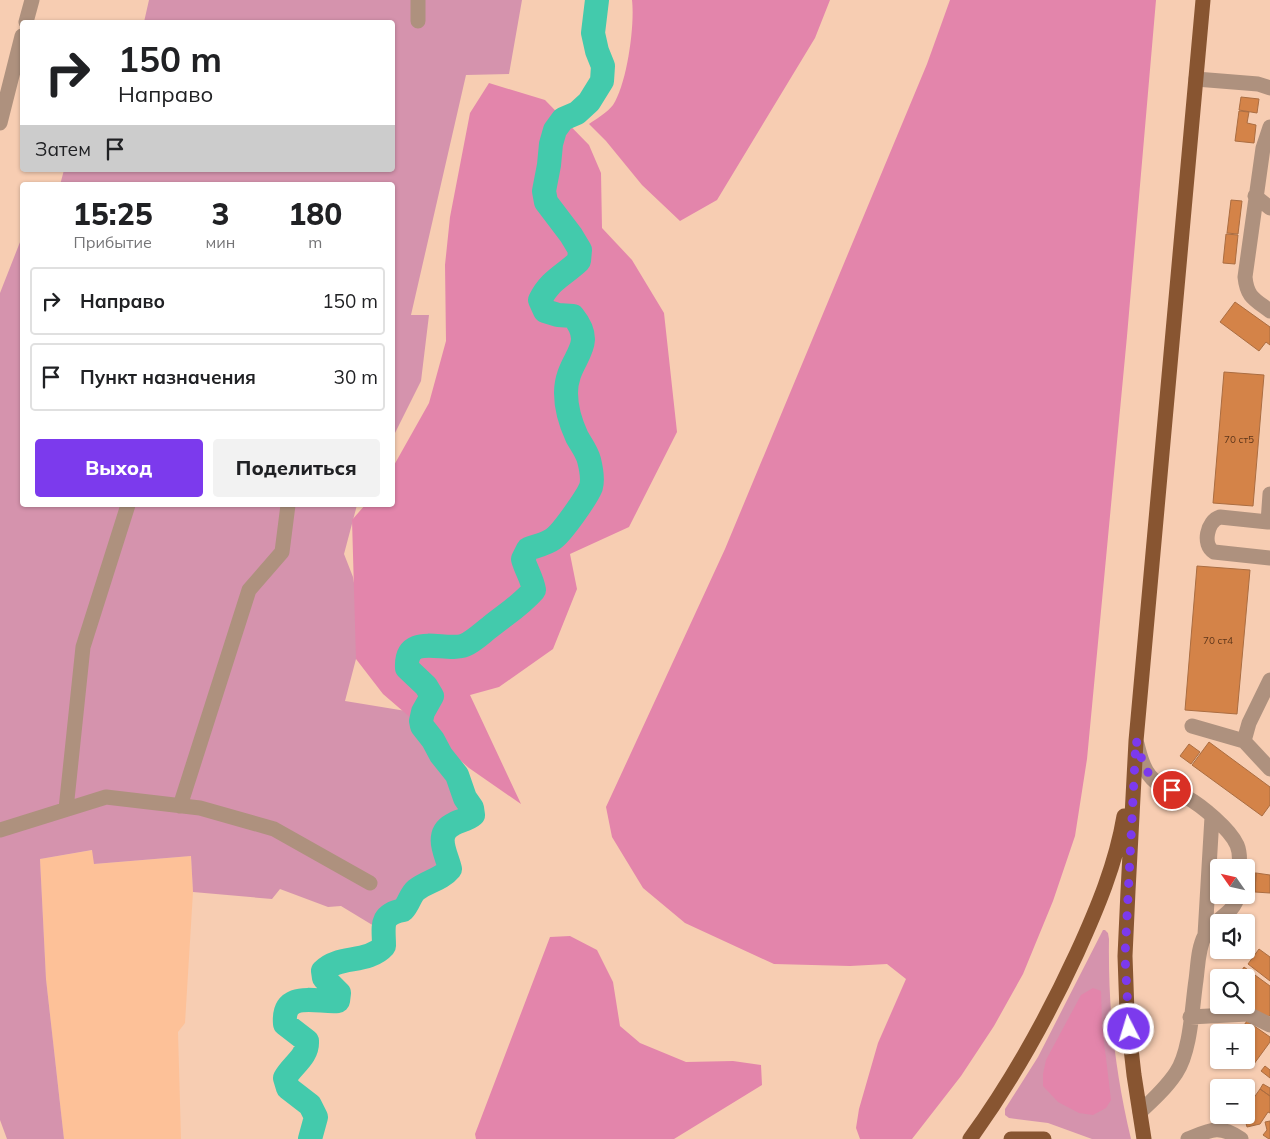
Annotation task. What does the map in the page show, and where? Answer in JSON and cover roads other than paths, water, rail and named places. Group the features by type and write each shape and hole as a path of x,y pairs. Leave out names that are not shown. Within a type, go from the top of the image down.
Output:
{"main road":[{"path":"1144,1139 1127,1014 1125,956 1136,740 1203,0"},
{"path":"970,1139 1059,992 1100,900 1122,829 1136,740"},
{"path":"1011,1139 1044,1139"}],"street":[{"path":"27,20 32,0"},
{"path":"418,0 418,21"},
{"path":"0,123 20,44"},
{"path":"1196,79 1258,84 1270,88"},
{"path":"1270,127 1263,148 1255,196 1246,283 1250,297 1270,311"},
{"path":"1255,196 1270,208"},
{"path":"1270,494 1269,522 1216,519 1210,526 1208,544 1214,552 1270,558"},
{"path":"66,809 83,647 127,507"},
{"path":"180,806 249,590 282,552 288,507"},
{"path":"1244,741 1249,723 1270,680"},
{"path":"1192,726 1244,741 1270,769"},
{"path":"1136,740 1144,766 1150,777 1157,783 1188,798 1212,817 1230,834 1236,844 1240,859"},
{"path":"0,830 106,797 200,808 274,829 370,883"},
{"path":"1140,1112 1165,1088 1177,1072 1183,1058 1199,954 1205,935 1212,817"},
{"path":"1205,935 1216,920 1231,911 1234,904"},
{"path":"1190,1017 1248,1014 1270,1025"},
{"path":"1188,1139 1220,1129 1241,1139"}],"waterway":[{"path":"310,1139 316,1117 310,1105 288,1088 285,1078 307,1047 307,1041 285,1024 289,1006 303,1000 338,1001 339,993 324,978 323,971 337,963 370,955 384,946 384,922 386,918 395,912 403,910 416,890 450,869 443,846 444,834 455,823 473,815 472,808 465,798 457,775 422,726 423,712 432,696 426,686 407,668 408,657 413,650 419,647 457,647 465,645 523,601 534,590 523,559 528,549 553,539 574,514 591,487 592,477 589,460 573,427 566,398 567,381 582,345 583,336 573,316 558,315 545,311 540,300 548,288 579,261 580,250 546,202 544,191 555,130 563,119 577,113 589,102 602,81 603,66 593,33 597,0"}]}
